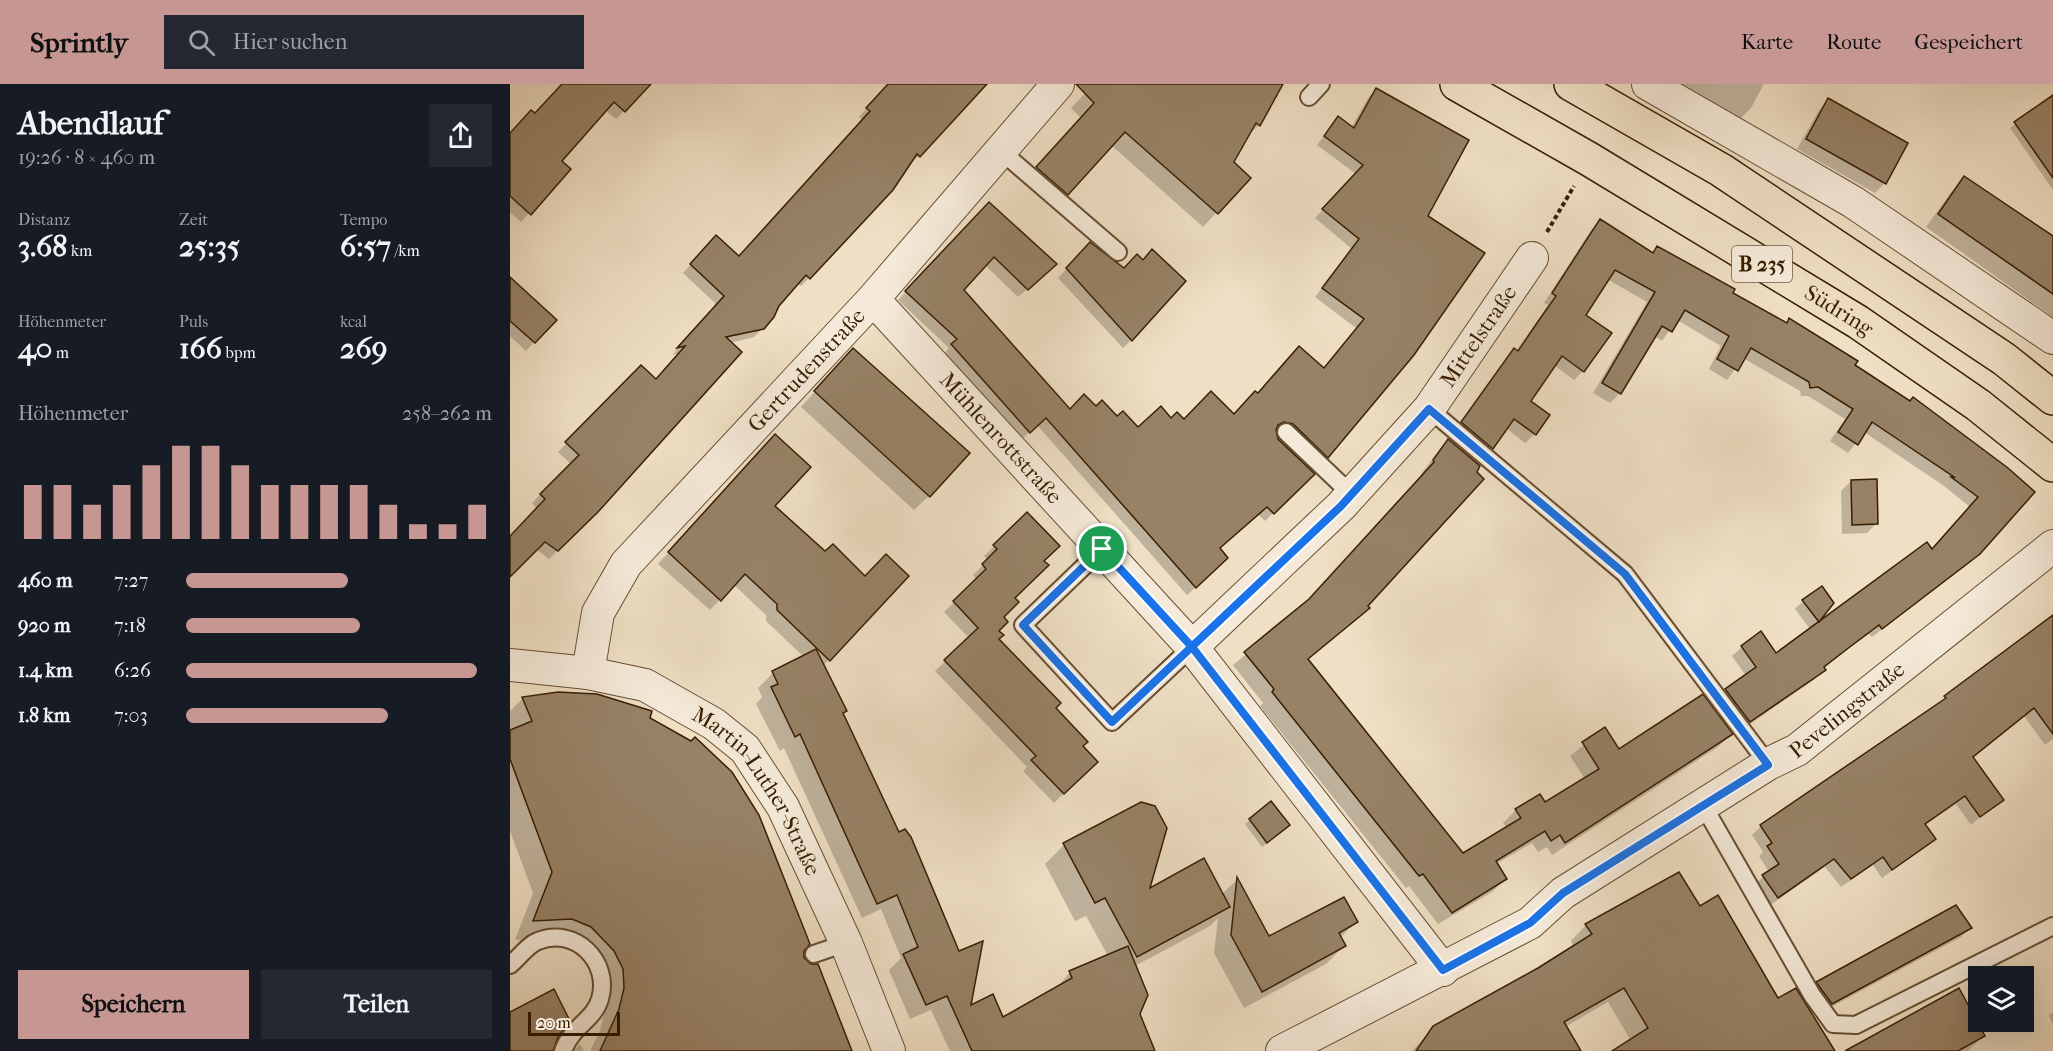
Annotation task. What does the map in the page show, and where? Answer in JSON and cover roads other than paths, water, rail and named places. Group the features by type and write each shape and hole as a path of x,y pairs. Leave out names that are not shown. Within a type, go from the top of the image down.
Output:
{"main road":[{"name":"Südring","path":"1457,84 1589,159 1858,322 1978,405 2053,465"},
{"name":"B 235","path":"1571,84 1721,170 2004,359 2053,398"}],"street":[{"name":"Gertrudenstraße","path":"588,673 598,613 626,564 873,299 1058,84"},
{"path":"1648,84 1853,202 2053,338"},
{"name":"Mittelstraße","path":"1192,647 1351,494 1429,409 1532,258"},
{"name":"Mühlenrottstraße","path":"873,299 1192,647 1443,970"},
{"name":"Pevelingstraße","path":"1282,1051 1443,970 1530,923 1563,893 1768,765 1797,750 2053,546"},
{"name":"Martin-Luther-Straße","path":"510,665 588,673 645,685 714,724 745,749 783,807 846,943 889,1051"}],"lane":[{"path":"1310,97 1321,84"},
{"path":"1001,151 1118,252"},
{"path":"1429,409 1625,574 1768,765"},
{"path":"1286,432 1351,494"},
{"path":"1102,549 1023,625 1112,722 1192,647"},
{"path":"1703,805 1812,995 1833,1024 1856,1025 2053,926"},
{"path":"510,965 536,942 548,938 569,940 584,946 593,956 602,976 600,1002 586,1020 576,1027 563,1051"},
{"path":"814,954 846,943"}]}
